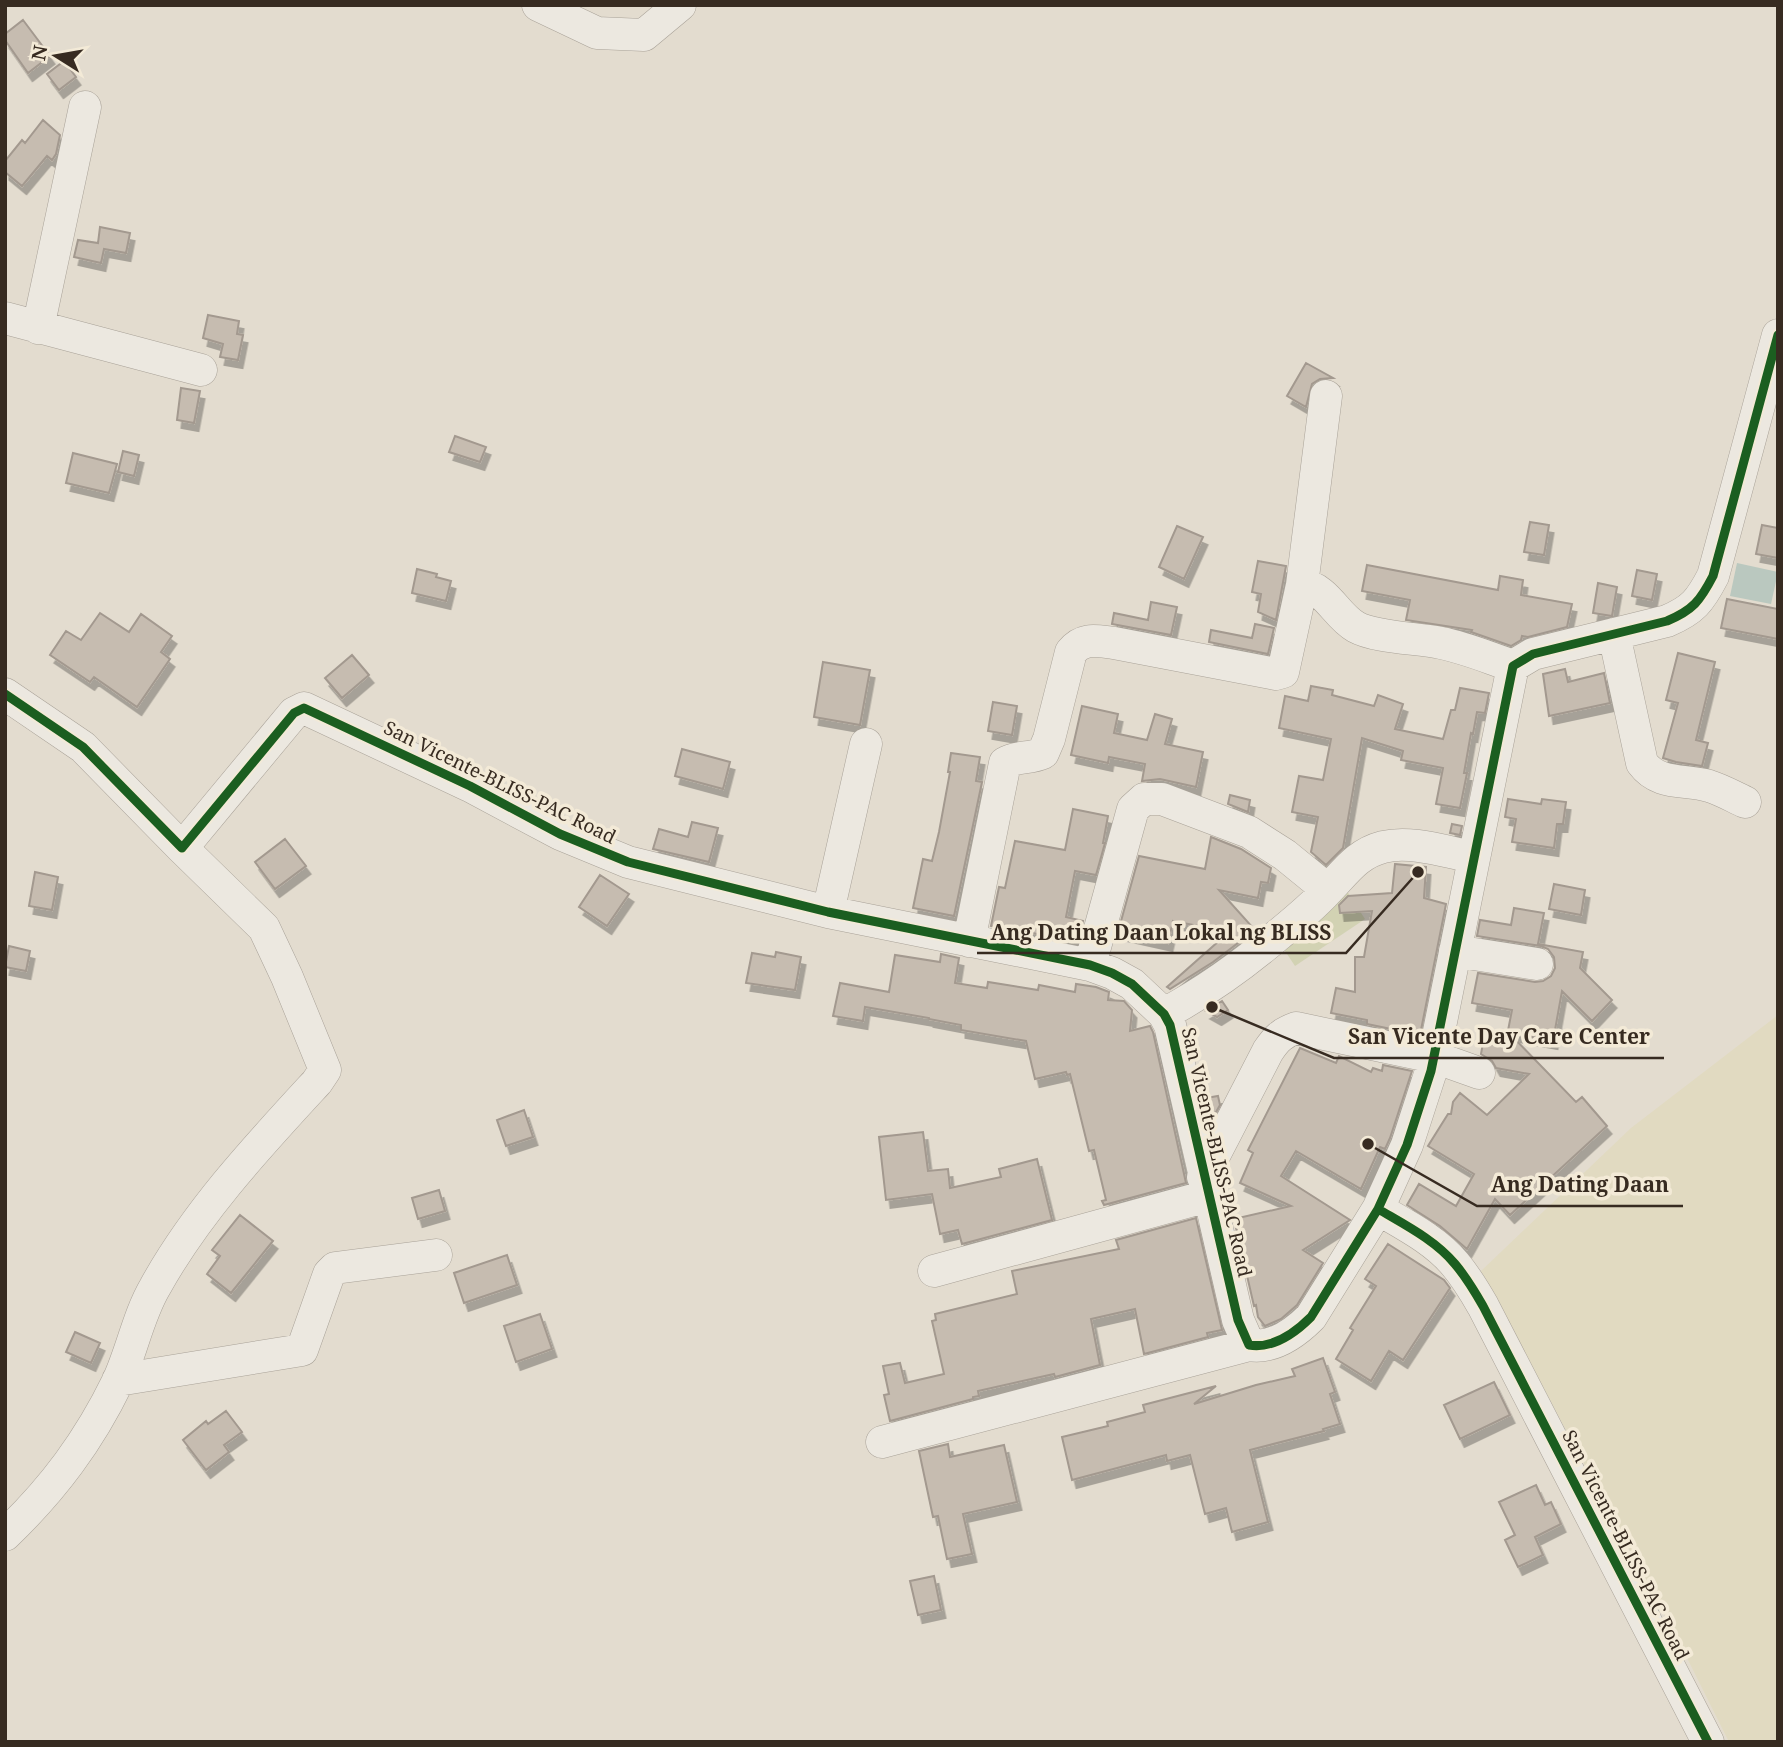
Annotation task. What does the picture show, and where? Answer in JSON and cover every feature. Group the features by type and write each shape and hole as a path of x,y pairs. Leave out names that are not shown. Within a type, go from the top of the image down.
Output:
{"street":[{"path":"538,5 597,33 644,35 680,5"},
{"path":"38,328 85,107"},
{"path":"5,318 201,370"},
{"path":"882,1442 1249,1345 1258,1347 1276,1342 1297,1331 1311,1317 1378,1209 1418,1116 1434,1057 1513,666 1533,654 1677,617 1687,612 1702,597 1713,576 1778,336"},
{"path":"969,941 1005,763 1012,759 1033,758 1043,753 1071,652 1078,644 1087,640 1114,643 1276,674 1283,672 1302,586 1326,396"},
{"path":"1302,586 1311,586 1319,591 1347,620 1366,631 1456,646 1513,666"},
{"path":"1615,634 1642,763 1650,773 1663,780 1708,786 1745,802"},
{"path":"5,694 83,747 264,928 288,976 324,1070 317,1082 211,1202 154,1287 118,1380 78,1454 39,1502 5,1535"},
{"name":"San Vicente-BLISS-PAC Road","path":"183,848 294,713 304,708 470,786 560,834 618,859 649,869 828,912 1090,965 1132,984 1164,1014 1175,1038 1205,1186 1238,1320 1249,1345"},
{"path":"828,912 866,744"},
{"path":"1090,965 1133,809 1144,799 1162,799 1249,832 1285,855 1328,890"},
{"path":"1164,1014 1199,995 1277,937 1328,890 1353,861 1382,847 1407,845 1473,857"},
{"path":"1455,951 1537,964"},
{"path":"934,1271 1205,1186 1268,1051 1286,1031 1296,1028 1434,1057 1479,1073"},
{"name":"San Vicente-BLISS-PAC Road","path":"1378,1209 1442,1251 1455,1264 1483,1306 1708,1742"},
{"path":"118,1380 302,1350 329,1274 335,1268 436,1255"}],"shaded area":[{"path":"1737,563 1778,572 1771,604 1730,596"},
{"path":"1778,1015 1778,1742 1729,1742 1678,1640 1481,1271 1631,1128"}],"green space":[{"path":"1341,882 1365,919 1295,966 1271,930"}],"building":[{"path":"23,20 50,56 28,73 5,40 5,34"},
{"path":"64,61 76,77 59,90 47,74"},
{"path":"43,120 60,135 56,154 52,160 47,156 22,186 5,172 5,161 22,140 25,143"},
{"path":"100,227 130,233 126,253 104,249 101,263 74,257 78,240 98,243"},
{"path":"208,315 239,321 237,334 243,335 238,360 220,357 223,344 203,338"},
{"path":"1306,363 1333,378 1320,379 1312,384 1306,407 1287,396"},
{"path":"181,388 200,391 194,423 177,420"},
{"path":"455,436 486,447 480,462 449,452"},
{"path":"123,451 139,455 134,476 118,472"},
{"path":"73,453 117,464 109,493 66,483"},
{"path":"1530,522 1549,525 1544,555 1524,552"},
{"path":"1762,525 1778,528 1778,558 1756,554"},
{"path":"1177,526 1203,537 1184,579 1159,567"},
{"path":"1258,561 1286,566 1276,620 1258,612 1261,594 1252,592"},
{"path":"1367,565 1498,590 1500,576 1523,580 1521,595 1572,604 1567,627 1528,637 1522,636 1521,640 1511,646 1471,632 1472,630 1406,620 1410,600 1362,591"},
{"path":"417,569 451,581 446,601 412,593"},
{"path":"1637,570 1657,574 1652,600 1632,596"},
{"path":"1598,583 1617,587 1612,616 1593,613"},
{"path":"1727,599 1778,609 1778,639 1721,628"},
{"path":"1151,602 1177,607 1171,635 1112,624 1114,613 1148,620"},
{"path":"100,613 129,632 141,614 172,636 161,652 170,659 137,707 94,677 90,682 50,655 66,631 81,640"},
{"path":"1255,624 1274,628 1268,654 1209,642 1211,630 1252,638"},
{"path":"1678,653 1715,662 1696,740 1708,743 1702,766 1663,758 1678,703 1666,700"},
{"path":"352,655 369,675 342,698 325,678"},
{"path":"823,662 870,670 860,725 814,717"},
{"path":"1565,669 1568,682 1604,673 1610,703 1549,716 1543,674"},
{"path":"1311,686 1333,690 1332,695 1374,706 1378,695 1403,704 1395,729 1443,739 1451,710 1455,710 1460,688 1489,693 1485,713 1477,712 1473,734 1471,733 1460,808 1436,804 1443,768 1401,760 1403,751 1362,738 1343,848 1326,865 1311,852 1318,817 1292,812 1299,776 1323,780 1331,739 1279,728 1285,696 1308,701"},
{"path":"993,702 1017,706 1012,735 988,731"},
{"path":"1082,706 1118,714 1114,733 1147,740 1155,714 1172,719 1165,744 1203,752 1196,787 1160,779 1142,781 1145,764 1109,757 1108,763 1071,755"},
{"path":"682,749 730,762 723,789 675,776"},
{"path":"951,753 980,757 976,781 982,782 954,916 913,908 923,859 932,861 950,772"},
{"path":"1230,795 1250,800 1248,812 1228,804"},
{"path":"1508,799 1541,804 1542,799 1566,802 1563,824 1557,824 1554,848 1512,842 1516,819 1505,817"},
{"path":"1073,809 1108,816 1105,843 1096,875 1075,871 1066,917 1083,921 1078,941 991,926 999,887 1005,888 1015,841 1065,850"},
{"path":"692,822 718,828 709,862 653,849 659,829 688,837"},
{"path":"1452,824 1462,826 1460,835 1450,833"},
{"path":"1211,837 1241,849 1271,868 1268,883 1261,882 1258,898 1219,890 1255,930 1213,962 1170,989 1167,987 1229,932 1173,921 1168,943 1118,932 1139,856 1205,869"},
{"path":"285,839 306,866 275,889 255,862"},
{"path":"1395,864 1426,867 1424,898 1446,904 1420,1035 1331,1013 1336,988 1355,992 1355,957 1364,957 1372,911 1340,913 1339,905 1348,896 1392,893"},
{"path":"35,872 58,877 52,910 29,906"},
{"path":"600,875 629,894 607,926 579,907"},
{"path":"1554,884 1585,890 1581,915 1549,909"},
{"path":"1514,908 1544,913 1538,944 1583,952 1580,968 1612,1000 1592,1021 1562,991 1553,1041 1509,1033 1576,1102 1582,1097 1607,1126 1510,1215 1495,1199 1467,1249 1440,1226 1407,1205 1419,1184 1456,1206 1474,1174 1428,1146 1448,1114 1451,1114 1453,1102 1460,1093 1487,1115 1529,1074 1496,1068 1492,1061 1481,1054 1483,1043 1505,1046 1512,1010 1472,1003 1478,973 1535,982 1551,976 1555,968 1554,957 1548,949 1541,946 1477,936 1480,920 1511,925"},
{"path":"9,946 30,951 26,971 5,967"},
{"path":"776,952 801,957 795,990 746,983 752,953 775,957"},
{"path":"941,954 959,958 955,983 987,988 988,982 1038,990 1039,985 1075,992 1076,984 1109,992 1108,1000 1124,1001 1132,1010 1130,1031 1150,1026 1153,1032 1186,1183 1104,1205 1102,1201 1106,1200 1094,1150 1089,1151 1070,1074 1067,1075 1066,1072 1035,1079 1026,1041 961,1030 961,1025 865,1007 863,1021 833,1016 840,983 889,992 895,955 940,962"},
{"path":"1222,1001 1228,1010 1217,1017 1206,1011"},
{"path":"1300,1048 1336,1063 1339,1056 1371,1072 1373,1068 1382,1071 1383,1065 1412,1071 1390,1138 1385,1149 1380,1147 1361,1189 1296,1151 1281,1176 1350,1220 1303,1250 1323,1263 1297,1305 1281,1319 1265,1326 1258,1317 1256,1305 1254,1306 1234,1219 1291,1206 1240,1183 1253,1153 1248,1150"},
{"path":"1218,1096 1220,1105 1211,1121 1206,1098"},
{"path":"524,1110 533,1137 506,1146 497,1120"},
{"path":"923,1132 928,1171 948,1169 950,1188 1001,1177 999,1169 1037,1159 1052,1220 962,1244 958,1230 940,1234 932,1194 886,1200 879,1137"},
{"path":"439,1190 445,1211 418,1219 412,1198"},
{"path":"240,1215 273,1241 231,1293 207,1274 220,1256 212,1250"},
{"path":"1196,1218 1222,1330 1207,1333 1208,1337 1144,1354 1135,1309 1091,1319 1100,1365 1055,1377 1054,1374 978,1391 979,1396 973,1399 890,1421 884,1395 889,1394 883,1366 900,1363 905,1383 944,1374 932,1321 936,1320 935,1314 1017,1294 1012,1271 1119,1249 1116,1240"},
{"path":"1388,1244 1444,1280 1450,1288 1403,1360 1389,1351 1371,1381 1336,1359 1353,1330 1350,1328 1376,1286 1365,1279"},
{"path":"507,1255 517,1285 464,1303 454,1273"},
{"path":"540,1314 552,1349 516,1362 504,1326"},
{"path":"75,1332 100,1343 91,1363 66,1352"},
{"path":"1323,1358 1335,1392 1330,1394 1340,1424 1323,1429 1324,1431 1250,1450 1268,1522 1232,1532 1226,1508 1205,1514 1190,1455 1167,1461 1166,1455 1072,1480 1062,1437 1108,1426 1107,1422 1145,1412 1143,1405 1216,1386 1194,1404 1295,1376 1292,1369"},
{"path":"1494,1382 1510,1415 1460,1439 1444,1405"},
{"path":"226,1411 242,1432 224,1445 229,1452 206,1470 183,1440 206,1421 208,1424"},
{"path":"948,1444 950,1457 1004,1445 1017,1502 963,1514 972,1554 947,1559 938,1516 933,1517 919,1451"},
{"path":"1536,1485 1545,1505 1551,1502 1561,1524 1535,1537 1543,1555 1518,1567 1505,1540 1515,1535 1499,1502"},
{"path":"934,1576 941,1610 918,1615 910,1581"}],"cycle path":[{"path":"1378,1209 1407,1145 1431,1071 1513,666 1533,654 1667,621 1690,609 1700,598 1713,576 1778,335"},
{"path":"5,694 83,747 182,848 294,713 304,708 470,786 560,834 628,862 828,912 1090,965 1132,984 1164,1014 1170,1025 1238,1320 1249,1345 1275,1342 1298,1329 1311,1317 1378,1209 1447,1255 1483,1306 1708,1742"}],"place":[{"name":"Ang Dating Daan Lokal ng BLISS","path":"1418,872"},
{"name":"San Vicente Day Care Center","path":"1212,1007"},
{"name":"Ang Dating Daan","path":"1368,1144"}]}
